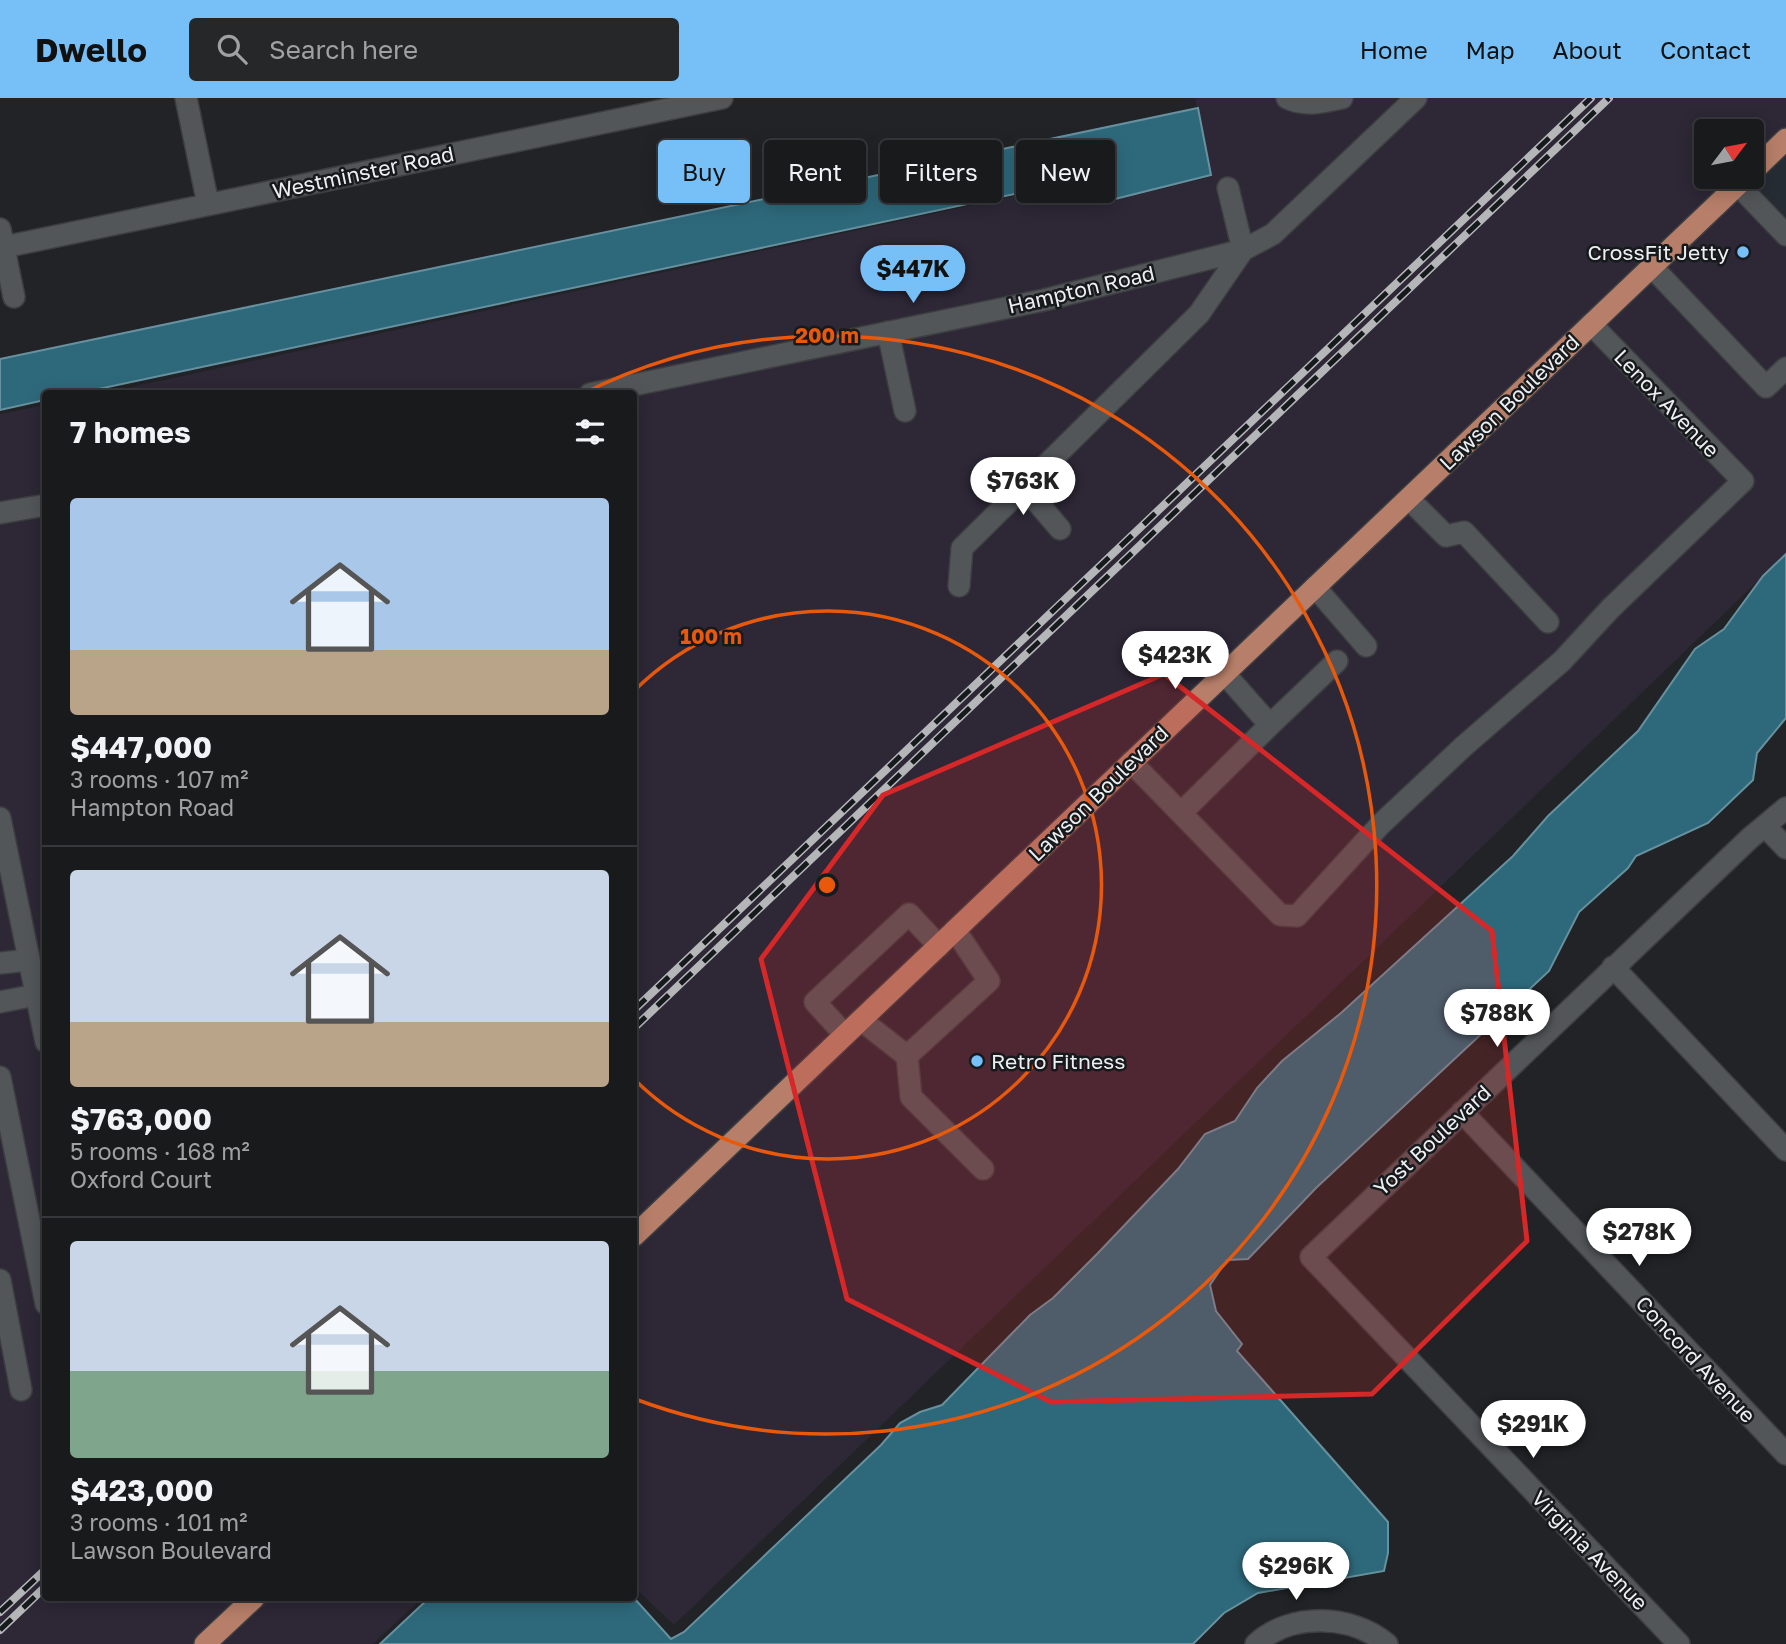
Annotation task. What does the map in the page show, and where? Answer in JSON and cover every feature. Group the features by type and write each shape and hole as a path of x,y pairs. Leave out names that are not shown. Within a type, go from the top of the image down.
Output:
{"main road":[{"name":"Lawson Boulevard","path":"1764,160 1786,139"},
{"name":"Lawson Boulevard","path":"637,1233 1734,189"},
{"path":"205,1644 251,1601"}],"street":[{"path":"186,98 208,204"},
{"name":"Westminster Road","path":"2,238 208,204 722,98"},
{"path":"1287,98 1296,103 1319,103 1342,98"},
{"path":"959,586 962,548 1199,314 1242,250 1273,233 1416,98"},
{"path":"1228,188 1242,250"},
{"path":"1753,189 1786,235"},
{"path":"2,238 14,297"},
{"name":"Hampton Road","path":"609,390 1044,300 1242,250"},
{"path":"1652,267 1766,387 1786,368"},
{"name":"Lenox Avenue","path":"1181,813 1280,915 1297,916 1381,824 1464,746 1562,662 1619,600 1743,481 1591,324"},
{"path":"888,332 905,411"},
{"path":"1029,481 1036,501 1060,529"},
{"path":"1409,499 1446,536 1464,532 1548,622"},
{"path":"0,513 42,506"},
{"path":"1315,587 1366,646"},
{"path":"1131,762 1181,813 1338,661"},
{"path":"1224,673 1270,725"},
{"name":"Yost Boulevard","path":"1356,1304 1311,1257 1614,967 1786,808"},
{"path":"0,818 42,1023"},
{"path":"1765,826 1786,848"},
{"path":"845,1035 815,1002 909,914 939,946"},
{"path":"907,1056 989,981 955,930"},
{"path":"0,963 29,960"},
{"path":"1614,967 1786,1150"},
{"path":"0,1002 36,995"},
{"path":"861,1020 907,1056 911,1097 983,1169"},
{"path":"0,1077 42,1284"},
{"name":"Concord Avenue","path":"1462,1112 1786,1454"},
{"path":"0,1280 21,1390"},
{"name":"Virginia Avenue","path":"1356,1304 1679,1644"},
{"path":"1256,1644 1277,1631 1299,1623 1330,1621 1354,1625 1387,1644"}],"highlighted area":[{"path":"1164,674 1492,931 1527,1241 1372,1394 1051,1402 847,1299 761,959 883,795"}],"shaded area":[{"path":"1195,98 1786,98 1786,143 1764,164 1764,119 1694,119 1694,189 1741,189 1786,237 1786,554 674,1625 637,1590 637,390 118,390 983,203 1002,203 1002,199 1016,196 1016,203 1115,203 1115,200 1211,177"},
{"path":"1786,143 1786,237 1740,189 1764,189 1764,164"},
{"path":"42,406 42,1601 419,1601 373,1644 0,1644 0,414"}],"water":[{"path":"1198,108 1211,175 1115,199 1115,140 1045,140"},
{"path":"1016,146 1016,194 1002,197 1002,149"},
{"path":"880,175 880,203 972,203 94,390 42,390 42,401 0,410 0,359 764,199 764,203 866,203 866,178"},
{"path":"1786,554 1786,718 1757,753 1753,780 1708,823 1636,856 1628,868 1579,912 1549,971 1316,1188 1248,1259 1227,1260 1210,1285 1216,1311 1242,1344 1237,1351 1388,1522 1388,1553 1384,1571 1258,1593 1224,1613 1193,1644 380,1644 426,1601 637,1601 671,1639 684,1632 881,1445 900,1423 920,1412 942,1405 1030,1315 1053,1298 1097,1254 1178,1169 1205,1134 1235,1121 1257,1088 1282,1061 1341,1013 1513,856 1548,816 1638,731 1695,649 1724,629 1763,576"}],"railway":[{"path":"637,1007 1591,98"},
{"path":"637,1025 1609,98"},
{"path":"0,1612 42,1573"},
{"path":"0,1630 42,1590"}],"place":[{"name":"CrossFit Jetty","path":"1743,252"},
{"name":"Retro Fitness","path":"977,1061"}]}
